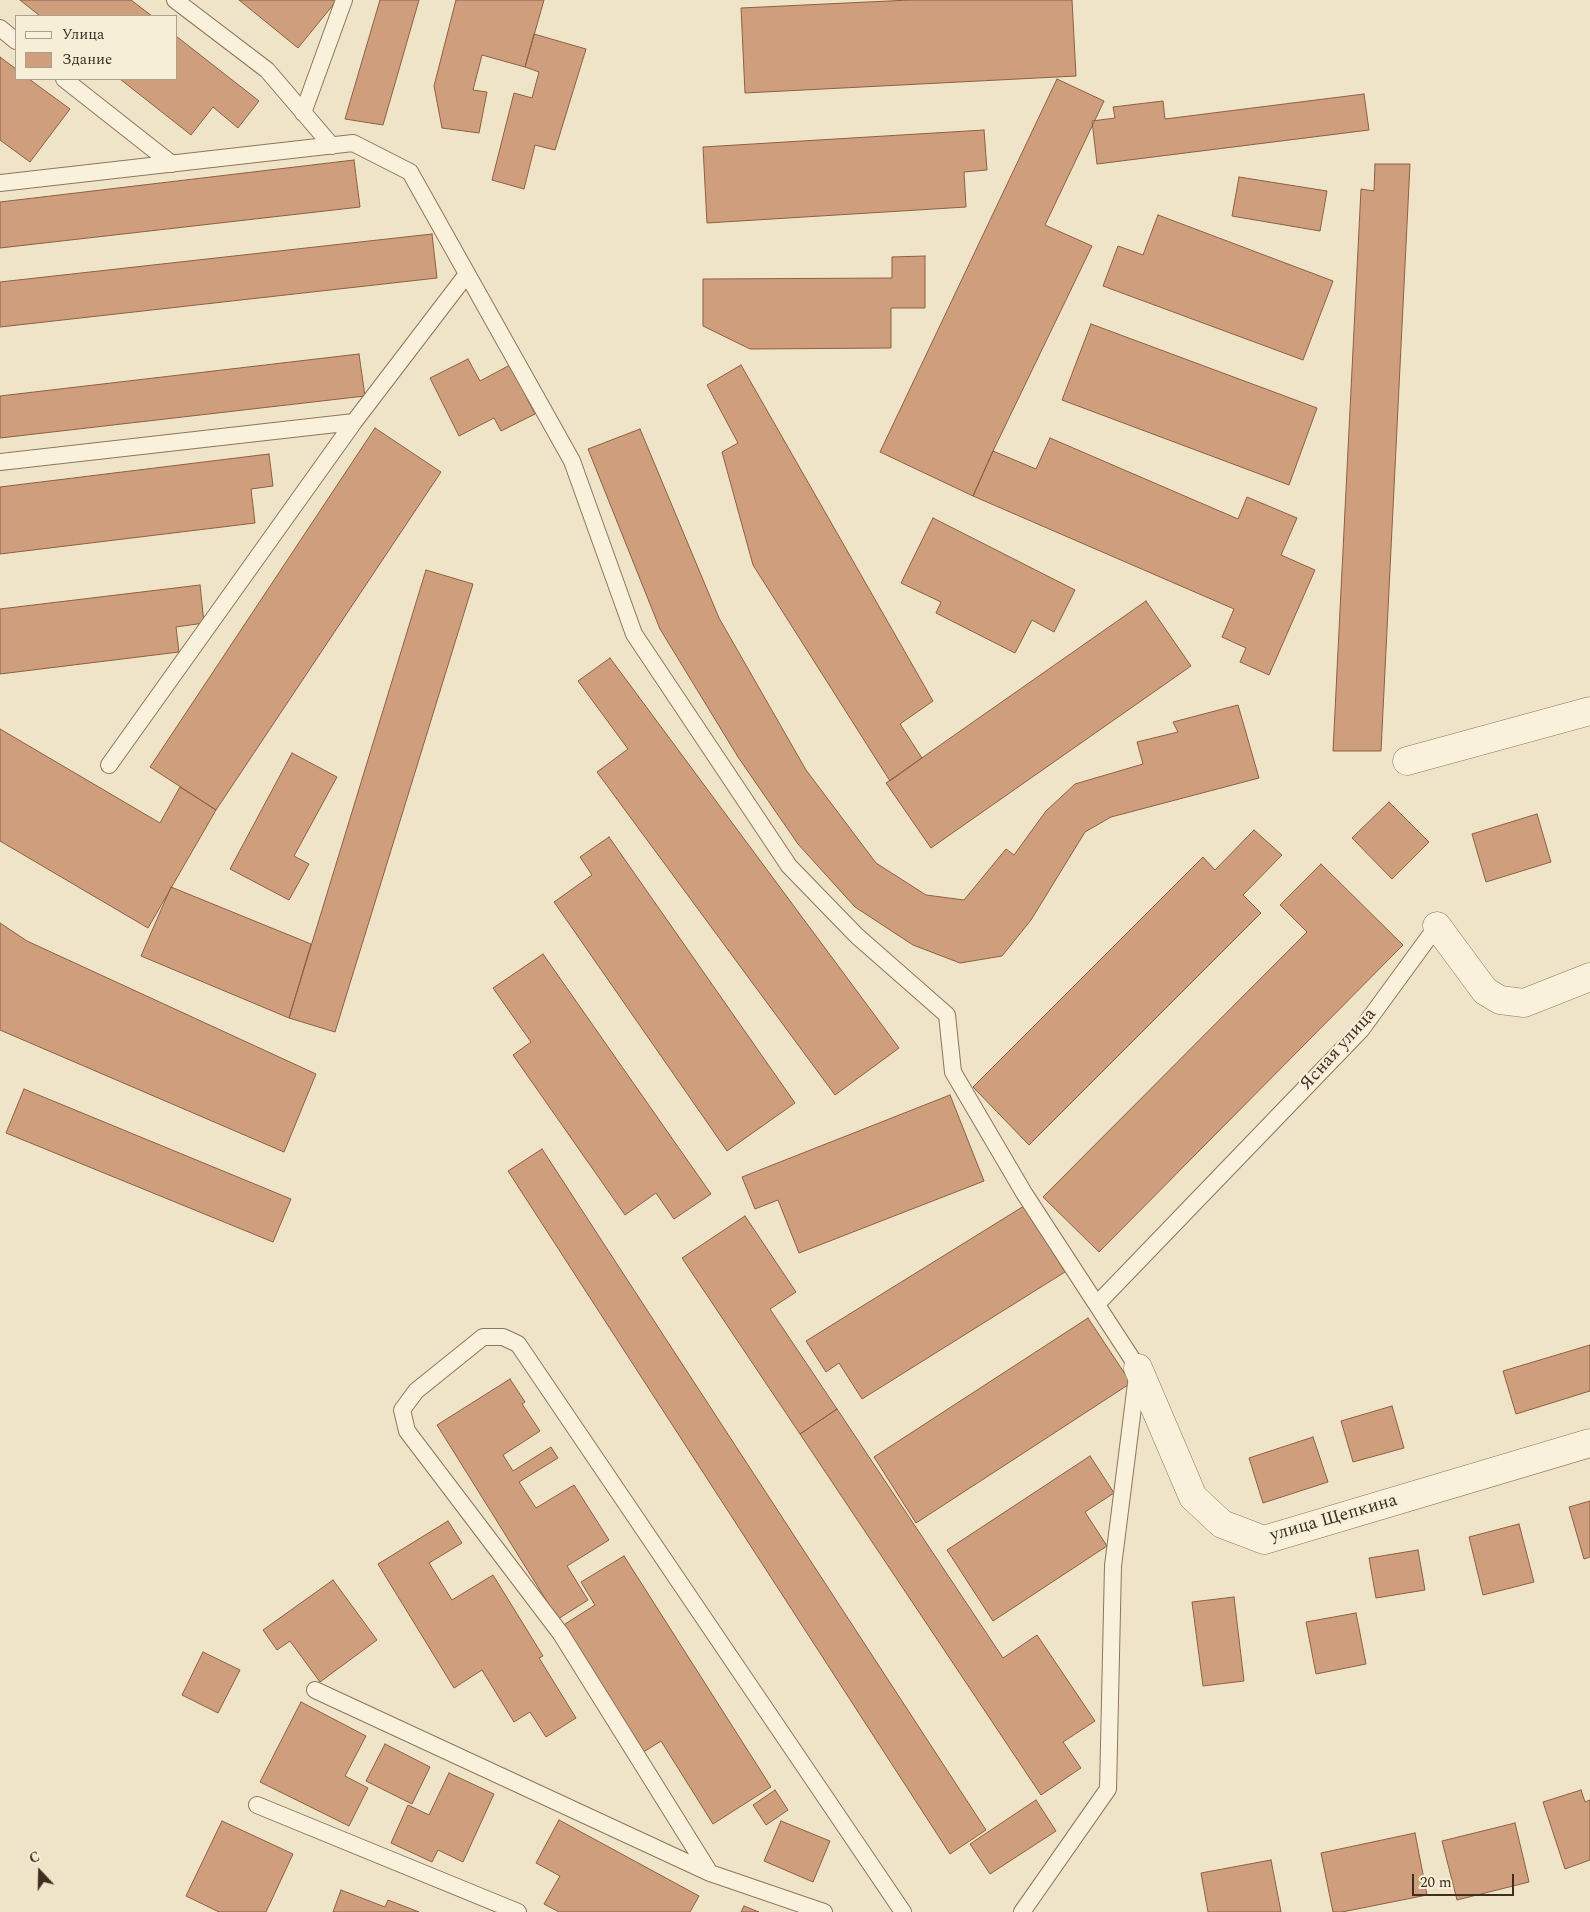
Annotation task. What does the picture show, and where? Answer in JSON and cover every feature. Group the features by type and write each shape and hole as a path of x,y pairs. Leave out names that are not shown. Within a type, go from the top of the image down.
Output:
{"street":[{"path":"1407,761 1590,711"},
{"name":"Ясная улица","path":"1437,926 1485,991 1500,1000 1524,1003 1590,977"},
{"name":"улица Щепкина","path":"1138,1368 1193,1497 1222,1524 1264,1540 1590,1443"}],"lane":[{"path":"175,0 267,70 332,146"},
{"path":"303,113 344,0"},
{"path":"0,28 15,40"},
{"path":"65,80 172,164"},
{"path":"0,183 353,143 410,172 572,461 634,634 789,866 858,936 947,1015 953,1072 1024,1193 1138,1368 1113,1566 1108,1789 1022,1912"},
{"path":"109,765 354,422 467,274"},
{"path":"0,462 354,422"},
{"name":"Ясная улица","path":"1097,1304 1361,1030 1437,926"},
{"path":"710,1873 561,1634 407,1431 402,1410 416,1391 483,1338 503,1337 518,1344 904,1912"},
{"path":"315,1690 710,1873 824,1912"},
{"path":"257,1805 518,1912"}],"building":[{"path":"20,0 131,0 151,15 39,15"},
{"path":"239,0 337,0 298,48"},
{"path":"380,0 419,0 383,125 345,119"},
{"path":"456,0 544,0 525,67 482,55 473,90 487,92 479,133 442,128 434,86"},
{"path":"910,0 1072,0 1076,76 745,93 741,8"},
{"path":"534,34 586,49 555,150 535,145 524,189 492,180 514,93 532,98 539,72 525,67"},
{"path":"178,38 259,101 238,128 213,107 191,135 121,80 178,80"},
{"path":"0,57 15,68 15,80 30,80 70,109 30,162 0,140"},
{"path":"1057,79 1104,101 1045,225 1092,246 973,496 880,452"},
{"path":"1364,94 1369,130 1097,164 1092,121 1115,118 1113,107 1163,101 1165,119"},
{"path":"984,130 987,170 964,172 966,207 707,223 703,147"},
{"path":"354,160 360,207 0,248 0,202"},
{"path":"1375,164 1410,164 1381,751 1333,751 1361,189 1374,191"},
{"path":"1239,177 1327,191 1320,231 1232,216"},
{"path":"1158,215 1333,281 1303,360 1103,286 1118,246 1143,255"},
{"path":"432,234 437,278 0,327 0,282"},
{"path":"925,256 925,308 891,308 891,348 750,349 703,326 703,279 892,278 892,257"},
{"path":"1091,324 1317,408 1289,485 1062,400"},
{"path":"359,354 365,396 0,438 0,396"},
{"path":"468,359 480,381 510,365 535,414 501,431 494,418 459,436 430,378"},
{"path":"741,365 933,701 900,724 922,758 890,781 753,565 722,452 738,443 707,385"},
{"path":"375,428 441,472 216,810 150,767"},
{"path":"640,429 719,618 806,770 876,863 926,895 964,900 1006,849 1014,855 1046,811 1075,784 1143,764 1137,742 1178,732 1173,722 1238,705 1259,778 1111,817 1085,832 1031,920 1002,956 960,963 913,945 855,907 798,844 738,757 660,629 588,449"},
{"path":"1050,438 1238,519 1247,497 1297,518 1281,555 1315,570 1269,675 1240,662 1246,648 1222,637 1234,609 973,496 993,451 1036,469"},
{"path":"269,454 273,486 251,489 255,523 0,554 0,487"},
{"path":"933,518 1075,590 1054,632 1032,620 1015,653 936,613 941,602 901,583"},
{"path":"426,570 473,584 335,1032 289,1018"},
{"path":"200,585 204,623 176,627 179,652 0,674 0,609"},
{"path":"1146,601 1191,666 931,848 886,783"},
{"path":"610,658 899,1048 835,1095 597,772 628,749 578,681"},
{"path":"0,729 160,823 180,787 216,810 148,928 0,841"},
{"path":"292,753 337,777 294,856 309,864 289,900 230,869"},
{"path":"1389,802 1429,842 1392,879 1352,838"},
{"path":"1537,814 1551,862 1486,882 1472,834"},
{"path":"1254,830 1282,855 1243,895 1261,913 1029,1145 973,1087 1203,857 1215,870"},
{"path":"609,837 795,1103 727,1151 554,902 592,875 580,857"},
{"path":"1321,864 1403,945 1099,1252 1043,1197 1307,932 1280,905"},
{"path":"171,887 311,944 289,1018 141,956"},
{"path":"0,923 27,941 316,1074 284,1152 0,1030"},
{"path":"543,954 711,1194 674,1219 656,1193 625,1215 513,1055 531,1042 493,988"},
{"path":"24,1089 291,1199 273,1242 6,1133"},
{"path":"950,1095 984,1181 799,1253 778,1200 755,1209 742,1177"},
{"path":"542,1149 986,1830 950,1854 508,1171"},
{"path":"1024,1206 1065,1272 862,1399 839,1363 826,1372 806,1341"},
{"path":"745,1216 796,1292 770,1309 837,1409 800,1434 682,1258"},
{"path":"1088,1318 1131,1383 916,1523 874,1457"},
{"path":"1590,1345 1590,1391 1516,1414 1503,1371"},
{"path":"510,1379 525,1402 522,1404 540,1431 503,1455 513,1471 551,1447 558,1458 519,1482 536,1508 574,1485 609,1540 567,1566 588,1600 558,1619 437,1425"},
{"path":"1392,1406 1404,1448 1353,1462 1341,1421"},
{"path":"837,1409 1003,1658 1037,1635 1095,1721 1063,1742 1081,1768 1041,1795 800,1434"},
{"path":"1313,1437 1328,1482 1263,1503 1249,1458"},
{"path":"1090,1456 1114,1493 1085,1512 1107,1546 993,1621 947,1550"},
{"path":"1590,1501 1590,1557 1584,1559 1569,1507"},
{"path":"448,1521 462,1543 429,1563 452,1600 493,1575 543,1656 539,1658 576,1718 546,1737 530,1712 514,1722 482,1670 454,1688 378,1564"},
{"path":"1519,1524 1534,1582 1483,1595 1469,1537"},
{"path":"1418,1550 1425,1590 1376,1598 1369,1558"},
{"path":"624,1556 771,1787 713,1824 661,1741 642,1753 562,1626 595,1605 581,1582"},
{"path":"333,1580 377,1640 320,1682 290,1641 277,1650 263,1630"},
{"path":"1234,1597 1244,1681 1203,1686 1192,1602"},
{"path":"1356,1613 1366,1664 1316,1674 1306,1622"},
{"path":"203,1652 240,1670 218,1713 182,1695"},
{"path":"301,1702 366,1736 345,1776 368,1788 349,1826 260,1782"},
{"path":"385,1744 430,1767 412,1804 366,1781"},
{"path":"449,1773 494,1794 463,1862 438,1850 432,1862 391,1843 408,1805 429,1815"},
{"path":"775,1790 788,1810 766,1825 753,1805"},
{"path":"1581,1790 1585,1802 1590,1800 1590,1860 1565,1869 1543,1802"},
{"path":"1036,1800 1056,1831 990,1874 970,1844"},
{"path":"559,1820 699,1896 690,1912 559,1912 544,1904 560,1876 536,1863"},
{"path":"222,1821 293,1854 266,1912 219,1912 186,1896"},
{"path":"781,1821 830,1841 813,1882 764,1861"},
{"path":"1515,1823 1529,1882 1457,1900 1442,1841"},
{"path":"1415,1833 1427,1895 1342,1912 1333,1912 1321,1853"},
{"path":"1271,1860 1281,1912 1208,1912 1201,1873"},
{"path":"341,1890 385,1907 388,1900 419,1912 333,1912"},
{"path":"744,1906 759,1912 741,1912"}]}
